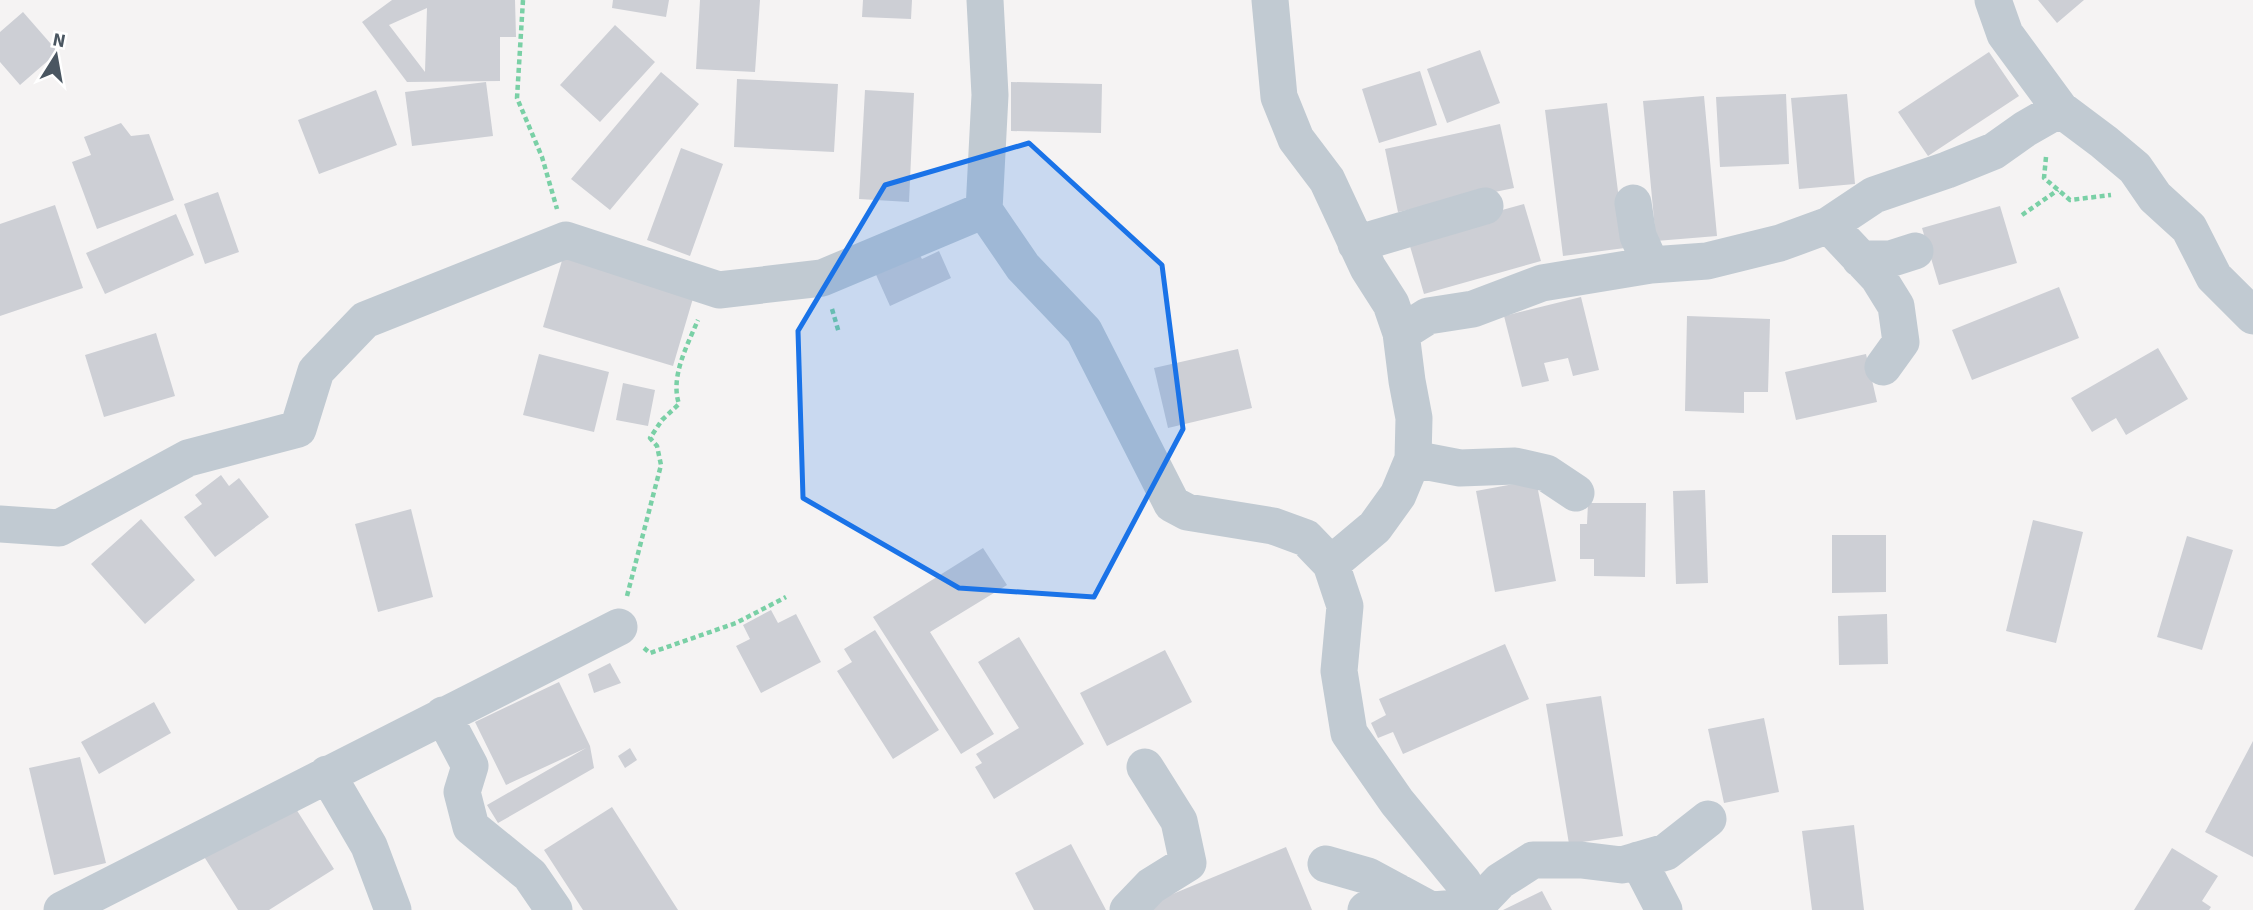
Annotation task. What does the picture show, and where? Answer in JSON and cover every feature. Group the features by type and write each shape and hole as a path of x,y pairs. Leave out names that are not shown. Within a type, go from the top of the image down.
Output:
{"street":[{"path":"985,0 990,95 984,211 1024,267 1084,331 1172,504 1187,512 1273,526 1306,538 1331,564 1345,606 1339,671 1349,733 1398,802 1464,882 1476,909"},
{"path":"1270,0 1279,97 1296,139 1327,180 1368,268 1391,304 1401,333 1406,381 1415,418 1413,459 1398,495 1375,527 1331,564"},
{"path":"1993,0 2005,34 2060,109 2135,168 2155,197 2189,228 2214,277 2253,316"},
{"path":"1401,333 1428,316 1473,309 1542,283 1651,265 1707,261 1780,243 1829,225 1874,195 1994,151 2060,109"},
{"path":"1633,203 1638,236 1651,265"},
{"path":"1356,244 1485,206"},
{"path":"0,524 59,528 188,458 298,429 316,371 365,320 566,240 719,290 822,278 984,211"},
{"path":"1829,225 1878,277 1896,306 1900,342 1883,367"},
{"path":"1860,259 1890,259 1915,251"},
{"path":"1413,459 1460,468 1515,466 1546,473 1576,493"},
{"path":"62,910 619,627"},
{"path":"443,715 470,766 462,792 471,827 530,875 554,910"},
{"path":"1128,910 1151,886 1188,863 1179,821 1145,767"},
{"path":"327,774 369,846 393,910"},
{"path":"1326,864 1368,876 1381,901 1431,909 1476,909 1500,881 1533,860 1581,860 1622,864 1666,852 1708,819"},
{"path":"1638,860 1664,910"}],"path":[{"path":"523,0 517,99 542,157 566,240"},
{"path":"2060,109 2047,149 2044,178 2070,200 2105,197 2144,182"},
{"path":"2022,215 2058,190"},
{"path":"711,287 684,354 674,389 679,404 662,420 650,438 657,446 661,465 619,627 650,653 736,623 786,597"}],"highlighted area":[{"path":"1029,143 1162,265 1183,429 1094,597 959,588 803,498 798,331 885,185"}],"building":[{"path":"392,0 515,0 516,37 500,37 500,81 407,82 362,22","holes":["427,8 425,72 389,25"]},
{"path":"613,0 669,0 666,17 612,8"},
{"path":"700,0 760,0 755,72 696,69"},
{"path":"863,0 912,0 911,19 862,17"},
{"path":"2038,0 2084,0 2057,23"},
{"path":"23,12 58,52 20,85 0,62 0,32"},
{"path":"615,25 655,62 600,122 560,85"},
{"path":"1480,50 1500,103 1447,123 1427,69"},
{"path":"1989,52 2019,96 1928,156 1898,112"},
{"path":"1420,71 1437,125 1379,143 1362,89"},
{"path":"661,72 699,104 610,210 571,179"},
{"path":"737,79 838,84 834,152 734,147"},
{"path":"486,82 493,136 412,146 405,92"},
{"path":"1011,82 1102,84 1101,133 1011,131"},
{"path":"376,90 397,145 319,174 298,120"},
{"path":"865,90 914,93 909,202 859,199"},
{"path":"1786,94 1789,164 1720,167 1716,97"},
{"path":"1847,94 1855,184 1799,189 1791,98"},
{"path":"1704,96 1717,236 1656,241 1643,101"},
{"path":"1607,103 1625,248 1563,256 1545,110"},
{"path":"121,123 131,136 149,134 174,200 97,229 72,162 91,155 84,137"},
{"path":"1500,124 1514,188 1398,212 1385,149"},
{"path":"681,148 723,164 690,256 647,240"},
{"path":"218,192 239,252 205,264 184,204"},
{"path":"1524,204 1541,261 1424,294 1407,236"},
{"path":"55,205 83,288 0,316 0,224"},
{"path":"2000,206 2017,263 1939,285 1922,228"},
{"path":"176,214 194,255 105,294 86,253"},
{"path":"916,248 922,259 939,251 951,278 890,306 873,268"},
{"path":"563,257 694,295 673,366 543,327"},
{"path":"2059,287 2079,338 1972,380 1952,330"},
{"path":"1581,297 1599,370 1573,376 1568,358 1544,363 1549,381 1522,387 1504,316"},
{"path":"1687,316 1770,319 1768,392 1744,392 1744,413 1685,411"},
{"path":"156,333 175,396 104,417 85,355"},
{"path":"2158,348 2188,399 2126,435 2116,418 2092,432 2071,398"},
{"path":"1238,349 1252,408 1168,428 1154,368"},
{"path":"539,354 609,372 594,432 523,415"},
{"path":"1866,354 1877,402 1796,420 1785,372"},
{"path":"623,383 655,390 648,426 616,420"},
{"path":"221,475 229,486 239,478 269,517 215,557 184,517 202,504 195,495"},
{"path":"1536,480 1556,581 1495,592 1476,491"},
{"path":"1705,490 1708,583 1676,584 1673,491"},
{"path":"1588,503 1646,503 1645,577 1594,576 1594,559 1580,559 1580,524 1587,524"},
{"path":"411,509 433,597 378,612 355,524"},
{"path":"141,519 195,580 145,624 91,564"},
{"path":"2033,520 2083,532 2056,643 2006,631"},
{"path":"1832,535 1886,535 1886,592 1832,593"},
{"path":"2187,536 2233,550 2202,650 2157,637"},
{"path":"983,548 1007,585 930,632 994,734 961,754 873,617"},
{"path":"771,610 778,623 796,614 821,662 761,693 736,646 750,639 743,625"},
{"path":"1887,614 1888,664 1839,665 1838,616"},
{"path":"875,630 939,730 893,759 837,671 852,662 844,649"},
{"path":"1019,637 1084,744 994,799 975,767 982,763 976,754 1019,728 978,662"},
{"path":"1505,644 1529,699 1403,754 1393,732 1378,738 1371,723 1386,715 1379,699"},
{"path":"1165,650 1192,702 1107,746 1080,693"},
{"path":"610,663 621,683 594,693 588,674"},
{"path":"559,682 590,746 594,768 498,823 487,805 586,748 506,785 475,722"},
{"path":"1601,696 1623,836 1569,844 1546,704"},
{"path":"154,702 171,733 99,774 81,742"},
{"path":"1764,718 1779,792 1724,803 1708,729"},
{"path":"2253,741 2253,857 2205,832"},
{"path":"630,748 637,760 625,768 618,756"},
{"path":"80,757 106,863 54,875 29,768"},
{"path":"291,801 334,869 269,910 238,910 203,855"},
{"path":"612,807 678,910 583,910 544,850"},
{"path":"1854,825 1864,910 1812,910 1802,831"},
{"path":"1071,844 1106,910 1034,910 1015,873"},
{"path":"1286,847 1312,910 1139,908"},
{"path":"2172,848 2218,876 2202,901 2211,907 2209,910 2134,910"},
{"path":"1542,891 1552,910 1503,910"}]}
